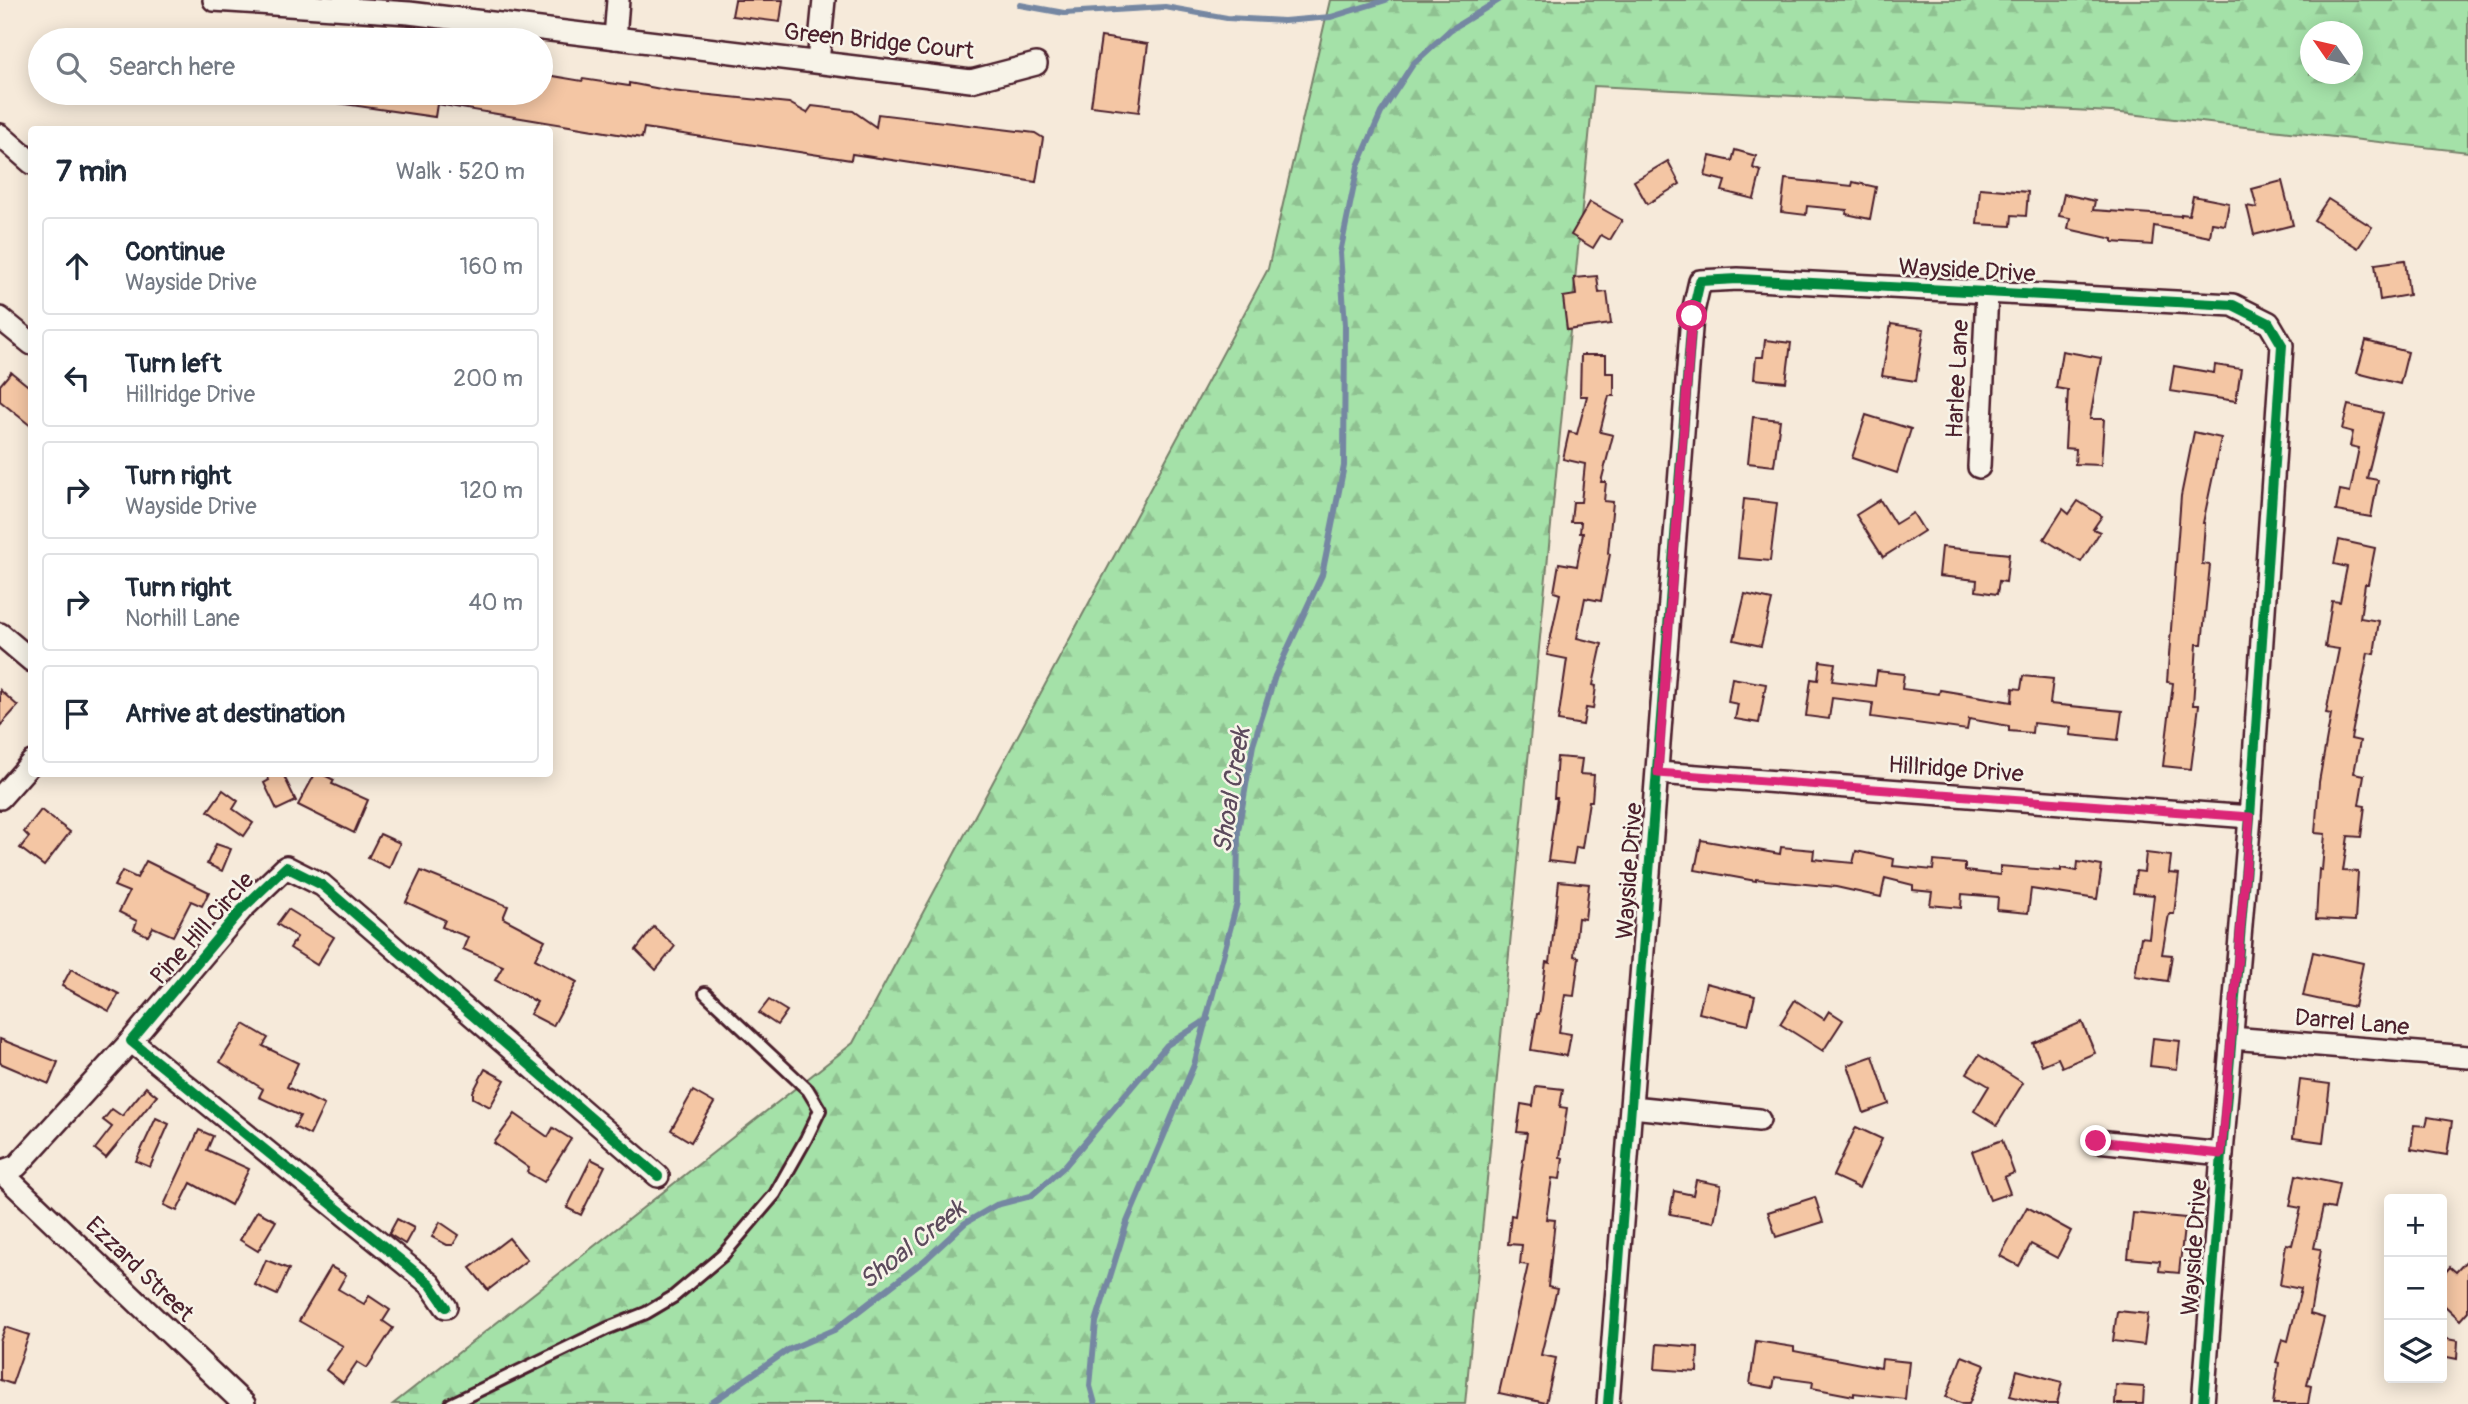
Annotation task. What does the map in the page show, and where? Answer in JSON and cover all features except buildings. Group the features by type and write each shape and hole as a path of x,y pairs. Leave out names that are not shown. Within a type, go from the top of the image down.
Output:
{"street":[{"name":"Green Bridge Court","path":"214,0 409,6 551,28"},
{"path":"615,38 618,0"},
{"path":"818,62 824,0"},
{"name":"Green Bridge Court","path":"553,28 971,81 1035,64"},
{"path":"0,135 28,160"},
{"name":"Wayside Drive","path":"1608,1404 1692,316 1700,281 1738,279 2233,305 2269,323 2282,345 2250,817 2203,1404"},
{"name":"Harlee Lane","path":"1979,467 1987,292"},
{"path":"0,318 28,341"},
{"path":"0,634 28,658"},
{"path":"0,798 28,766"},
{"name":"Hillridge Drive","path":"1658,773 2250,817"},
{"name":"Pine Hill Circle","path":"0,1172 18,1166 131,1041 243,909 286,867 322,885 658,1176"},
{"name":"Darrel Lane","path":"2231,1038 2468,1058"},
{"path":"131,1041 430,1284 446,1307"},
{"path":"1632,1107 1759,1120"},
{"path":"2096,1141 2221,1154"},
{"name":"Ezzard Street","path":"0,1172 244,1404"}],"lane":[{"path":"451,1404 608,1328 646,1313 673,1297 723,1255 775,1194 820,1110 808,1090 705,993"}],"green space":[{"path":"1330,0 2468,0 2468,152 2112,112 1594,86 1465,1404 393,1404 853,1043 1268,269"}],"waterway":[{"path":"1020,5 1064,13 1165,7 1227,18 1284,21 1331,17 1386,0"},
{"name":"Shoal Creek","path":"1095,1404 1090,1386 1096,1322 1127,1222 1194,1065 1237,903 1238,831 1253,745 1275,676 1322,575 1344,466 1345,325 1340,253 1358,166 1381,113 1413,64 1450,30 1499,0"},
{"name":"Shoal Creek","path":"710,1404 788,1350 834,1330 925,1260 965,1223 996,1205 1031,1196 1065,1166 1167,1045 1208,1019"}],"cycle path":[{"path":"1608,1404 1692,316 1700,281 1738,279 2233,305 2269,323 2282,345 2250,817 2203,1404"},
{"path":"446,1307 430,1284 131,1041 242,909 286,867 322,885 658,1176"}],"route":[{"path":"1692,316 1658,773 2250,817 2221,1154 2096,1141"}]}
